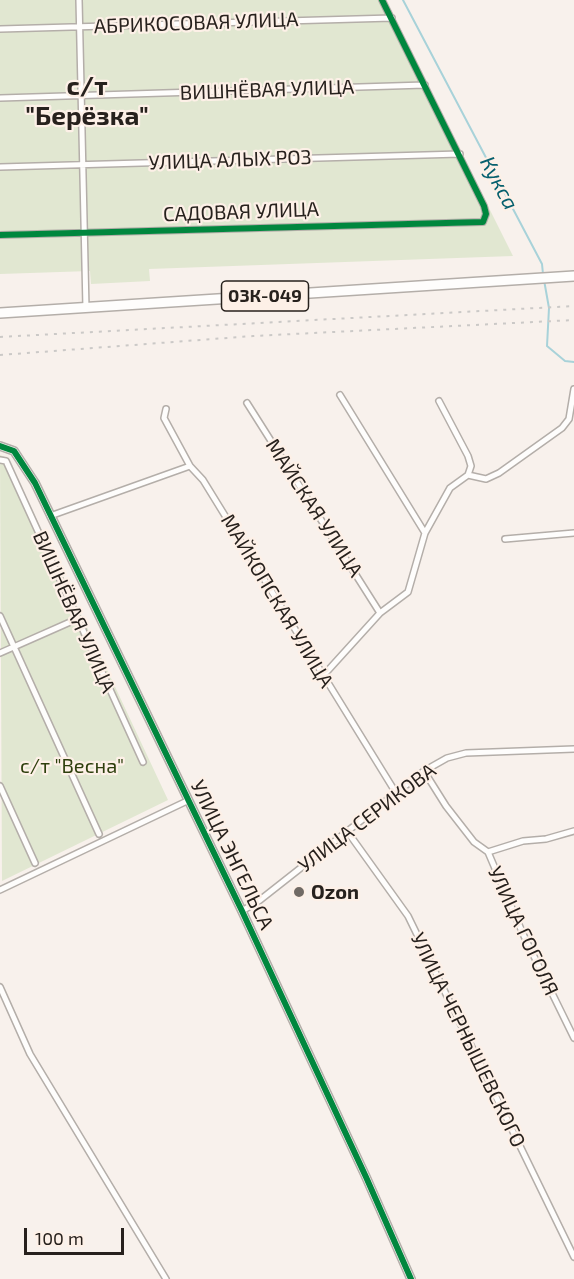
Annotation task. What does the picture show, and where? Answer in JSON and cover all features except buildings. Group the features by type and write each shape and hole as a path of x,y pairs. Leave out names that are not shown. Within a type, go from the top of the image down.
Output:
{"main road":[{"name":"03К-049","path":"0,313 574,276"}],"street":[{"path":"79,0 85,164 86,308"},
{"path":"382,0 460,154"},
{"name":"АБРИКОСОВАЯ УЛИЦА","path":"0,29 392,18"},
{"name":"ВИШНЁВАЯ УЛИЦА","path":"0,98 426,85"},
{"name":"УЛИЦА АЛЫХ РОЗ","path":"0,167 460,154"},
{"name":"САДОВАЯ УЛИЦА","path":"0,235 483,222 486,214 484,206 460,154"},
{"path":"468,475 486,479 499,473 562,428 572,413 574,389"},
{"path":"340,395 425,533"},
{"path":"322,677 381,613 408,592 425,533 450,488 468,475 471,466 468,456 439,401"},
{"name":"МАЙСКАЯ УЛИЦА","path":"246,403 381,613"},
{"name":"МАЙКОПСКАЯ УЛИЦА","path":"166,409 164,418 190,466 203,480 322,677 396,793"},
{"name":"УЛИЦА ЭНГЕЛЬСА","path":"0,446 14,451 26,466 242,911 411,1279"},
{"name":"ВИШНЁВАЯ УЛИЦА","path":"3,460 143,762"},
{"path":"50,516 190,466"},
{"path":"505,539 574,533"},
{"path":"0,616 99,834"},
{"path":"0,653 77,618"},
{"name":"УЛИЦА СЕРИКОВА","path":"242,911 260,900 424,771 447,758 466,753 574,749"},
{"name":"УЛИЦА ГОГОЛЯ","path":"424,771 446,806 474,842 488,852 523,934 574,1038"},
{"path":"0,786 35,863"},
{"path":"0,890 187,801"},
{"name":"УЛИЦА ЧЕРНЫШЕВСКОГО","path":"347,831 408,916 574,1257"},
{"path":"488,852 523,841 574,831"},
{"path":"0,987 30,1054 166,1279"}],"green space":[{"name":"с/т \"Берёзка\"","path":"0,0 385,0 513,256 149,269 150,281 91,284 90,271 0,274"},
{"name":"с/т \"Весна\"","path":"0,455 8,458 168,800 2,881"}],"waterway":[{"name":"Кукса","path":"403,0 542,264 543,274"},
{"name":"Кукса","path":"544,280 549,308 547,346 565,361 574,362"}],"railway":[{"path":"0,337 574,306"},
{"path":"0,355 253,336 574,320"}],"cycle path":[{"path":"0,235 483,222 486,214 484,206 382,0"},
{"path":"0,446 14,451 35,483 242,911 411,1279"}],"place":[{"name":"Ozon","path":"299,892"}],"district":[{"name":"с/т \"Берёзка\"","path":"87,101"}]}
